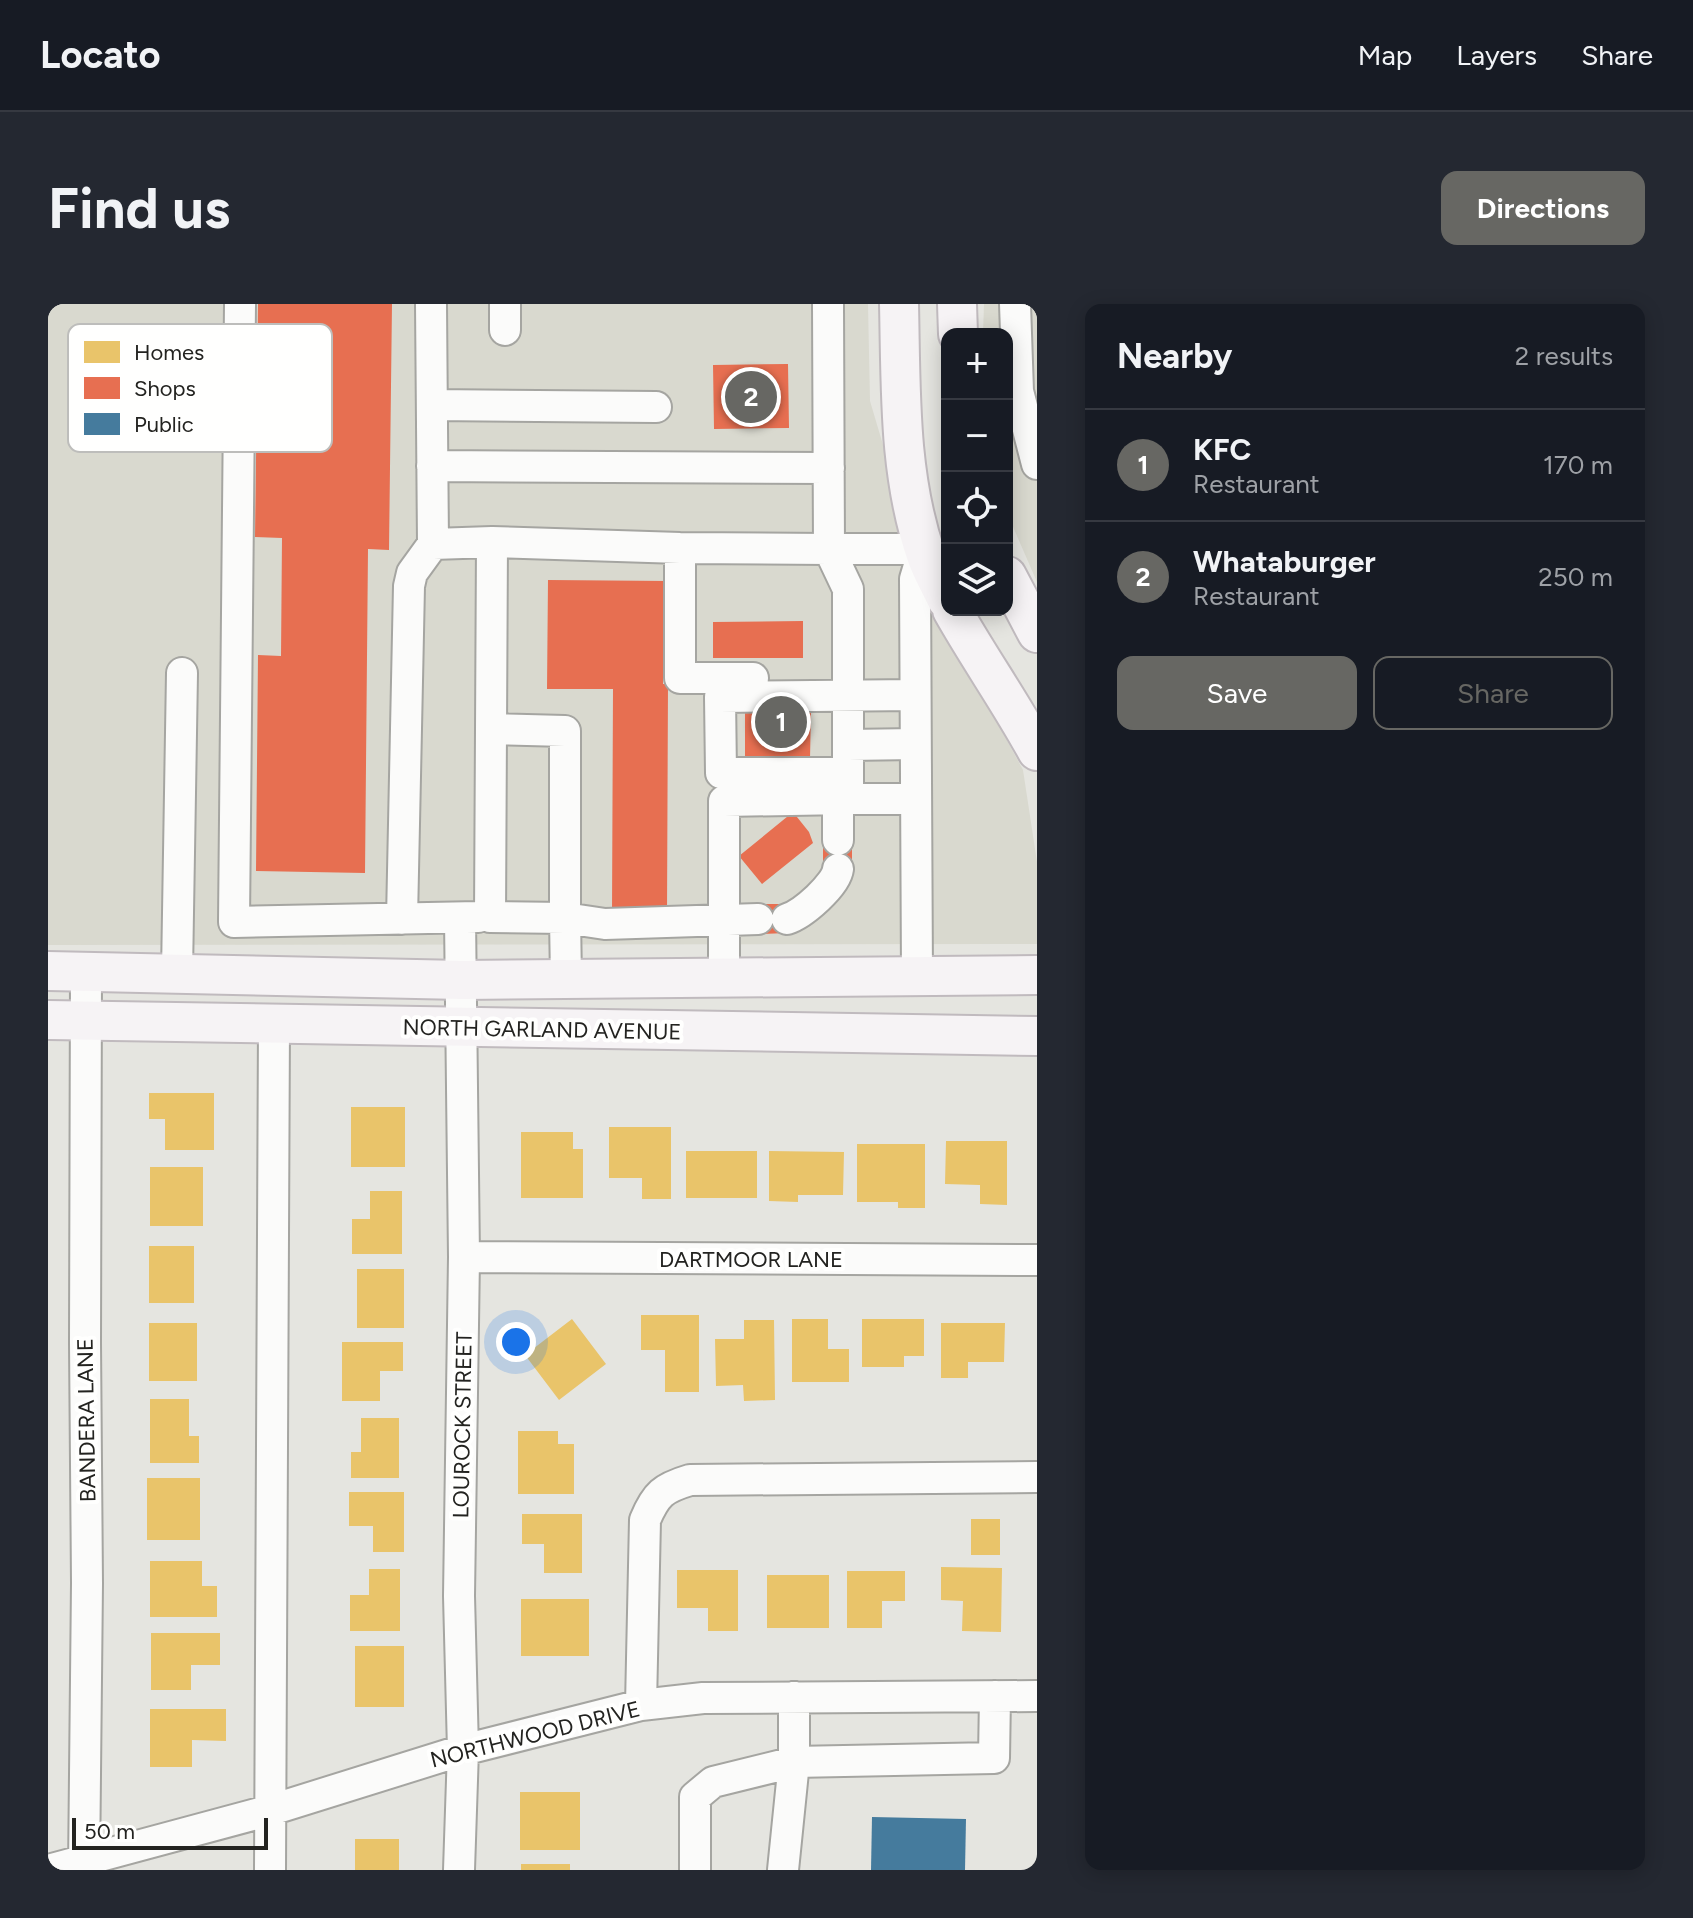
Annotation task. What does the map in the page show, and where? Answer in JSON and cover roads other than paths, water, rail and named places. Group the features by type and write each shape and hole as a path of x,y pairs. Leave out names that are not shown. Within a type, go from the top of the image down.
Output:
{"main road":[{"path":"899,304 903,443 913,511 936,550 941,573"},
{"path":"957,304 958,328"},
{"path":"1015,590 1020,627 1037,633"},
{"path":"955,616 983,665 1012,705 1037,751"},
{"path":"48,971 462,980 1037,975"},
{"name":"NORTH GARLAND AVENUE","path":"48,1020 1037,1036"}],"street":[{"path":"240,304 240,324"},
{"path":"402,919 409,586 412,573 433,544 431,304"},
{"path":"239,452 234,922 475,917 565,918 605,924 773,919 798,915 837,878 845,779 848,589 829,549 828,304"},
{"path":"1015,304 1018,391 1037,464"},
{"path":"432,405 656,407"},
{"path":"432,466 829,468"},
{"path":"433,544 492,542 680,548 936,550"},
{"name":"LOUROCK STREET","path":"459,1870 463,1750 459,1596 464,1257 462,980 475,917 491,729 492,542"},
{"path":"680,548 680,678 848,687 915,695"},
{"path":"917,976 915,579 936,550"},
{"path":"177,973 182,673"},
{"path":"848,687 720,697 721,773 845,779 916,799"},
{"path":"491,729 565,731 566,979"},
{"path":"724,977 724,801 845,779 915,744"},
{"name":"BANDERA LANE","path":"84,1866 86,971"},
{"path":"270,1870 274,1023"},
{"name":"DARTMOOR LANE","path":"464,1257 1037,1260"},
{"path":"641,1705 645,1520 653,1501 667,1487 690,1480 1037,1477"},
{"path":"695,1870 695,1797 713,1782 794,1762 994,1758 995,1696"},
{"name":"NORTHWOOD DRIVE","path":"48,1870 84,1866 463,1750 641,1705 703,1698 1037,1696"},
{"path":"783,1870 794,1762 794,1697"}],"place":[{"name":"Whataburger","path":"751,397"},
{"name":"KFC","path":"781,722"}]}
